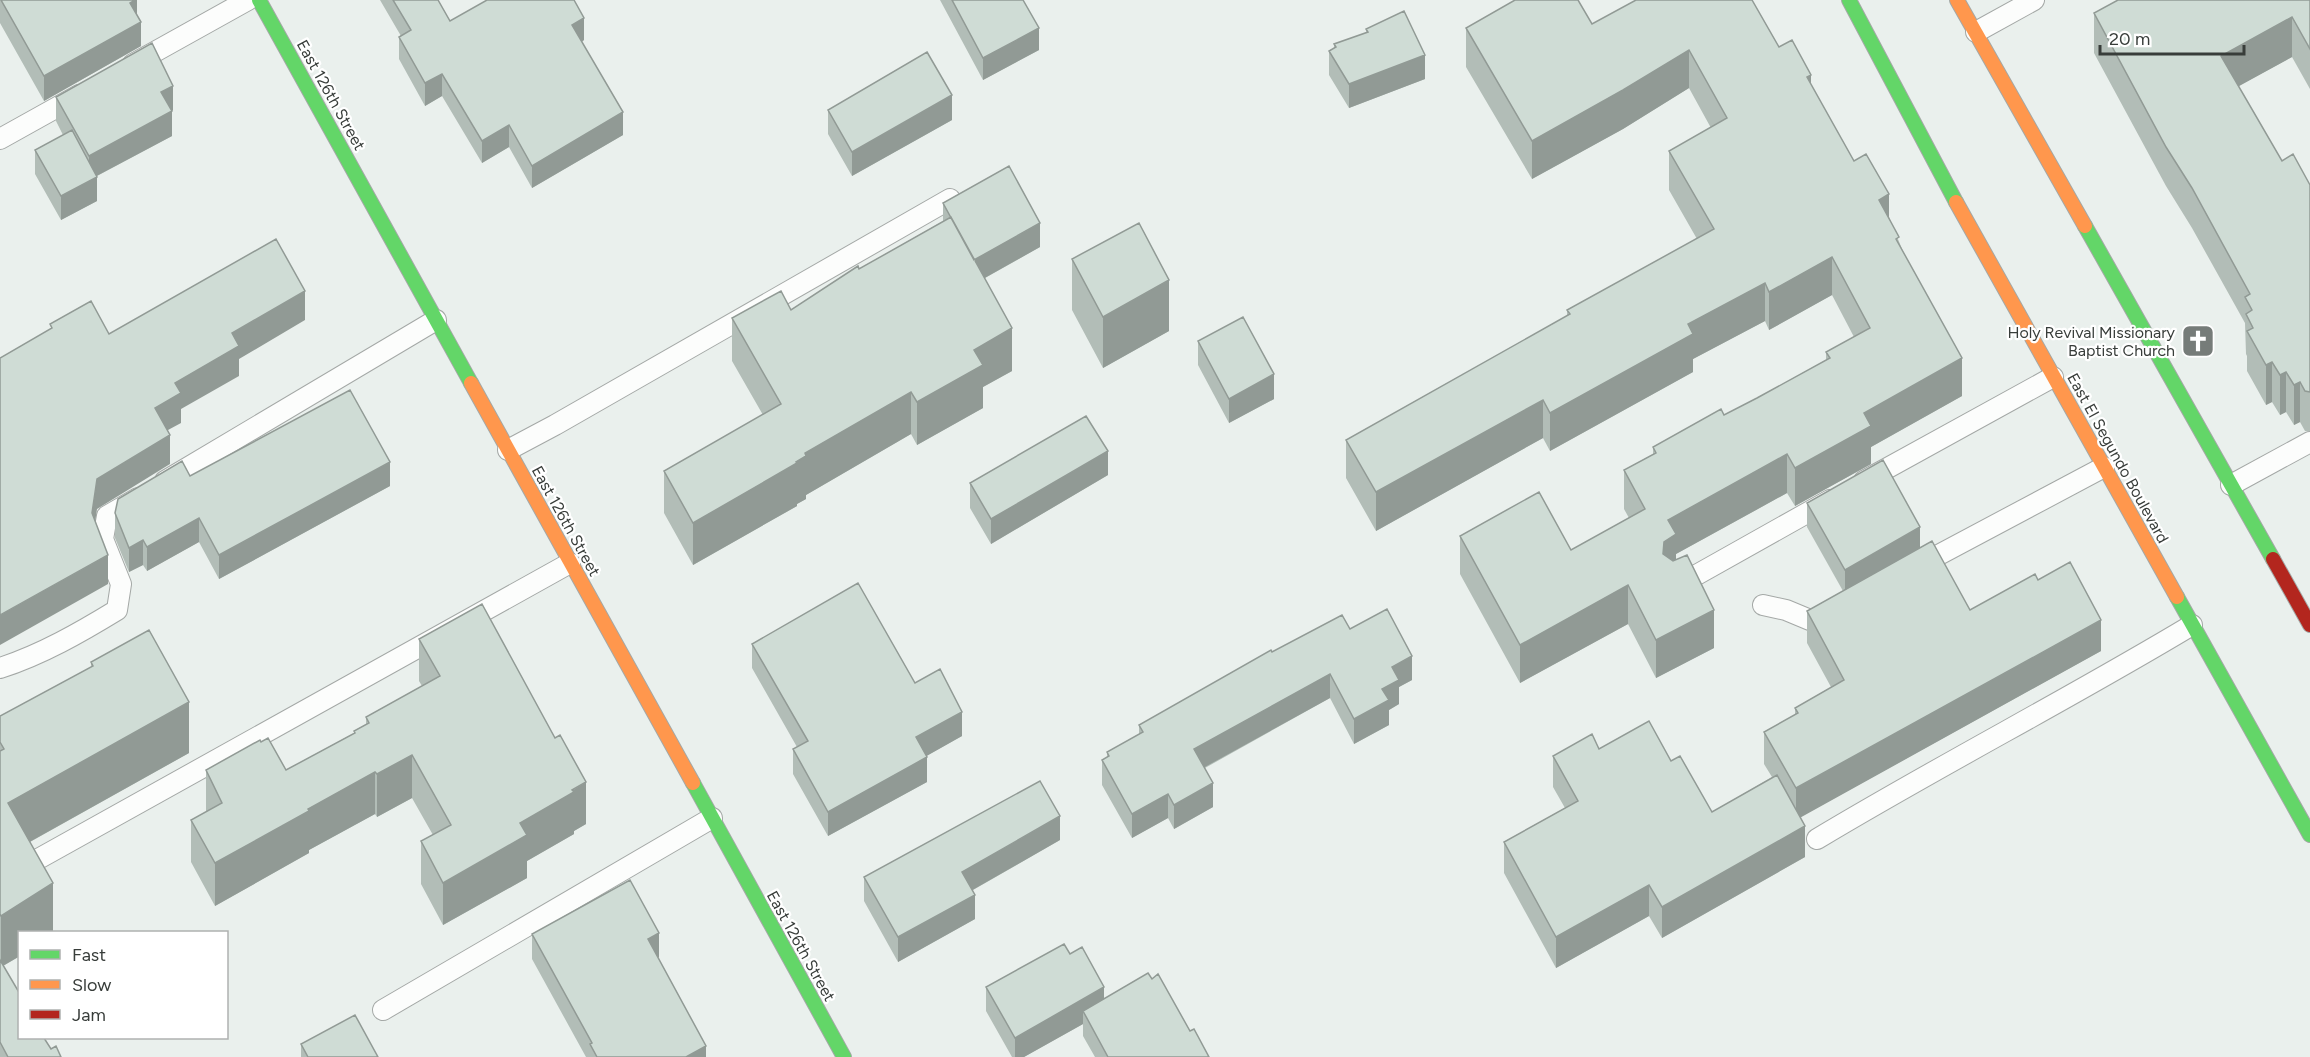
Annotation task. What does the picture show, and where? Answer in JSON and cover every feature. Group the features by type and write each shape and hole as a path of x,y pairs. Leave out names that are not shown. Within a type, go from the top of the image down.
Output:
{"main road":[{"name":"East 126th Street","path":"259,0 844,1057"},
{"name":"East El Segundo Boulevard","path":"1849,0 2053,377 2310,835"},
{"path":"1957,0 2231,485 2307,613"}],"lane":[{"path":"117,74 248,0"},
{"path":"1976,32 2034,0"},
{"path":"0,139 98,84"},
{"path":"508,450 950,199"},
{"path":"0,668 50,646 117,610 121,584 103,539 107,516 436,320"},
{"path":"1674,587 2053,377"},
{"path":"2231,485 2310,442"},
{"path":"1897,578 2104,467"},
{"path":"31,863 570,562"},
{"path":"1762,605 1786,610 1810,620 1830,616 1850,605"},
{"path":"1817,839 1878,802 2097,682 2192,625"},
{"path":"383,1010 712,818"}],"building":[{"path":"1,0 135,0 130,3 141,22 44,76"},
{"path":"393,0 438,0 450,21 487,0 574,0 584,18 572,25 623,112 532,166 509,125 482,141 442,74 425,83 399,37 411,30"},
{"path":"952,0 1023,0 1039,28 983,58"},
{"path":"1515,0 1578,0 1592,24 1636,0 1752,0 1779,47 1792,40 1811,75 1807,77 1854,161 1866,154 1889,194 1879,200 1899,237 1896,239 1962,358 1864,413 1871,426 1795,468 1787,454 1668,520 1676,534 1664,542 1663,554 1673,561 1687,555 1714,610 1656,640 1628,585 1520,645 1460,536 1539,492 1571,550 1645,509 1624,470 1656,453 1653,447 1721,409 1724,415 1830,358 1826,352 1870,328 1832,257 1769,292 1765,283 1688,324 1693,334 1550,413 1543,400 1376,492 1346,440 1570,314 1567,310 1714,229 1669,151 1727,118 1689,50 1532,141 1466,28"},
{"path":"2118,0 2310,0 2310,49 2292,17 2221,56 2282,161 2293,154 2310,185 2310,392 2305,391 2300,382 2294,385 2286,372 2280,375 2272,362 2266,365 2247,331 2253,328 2246,314 2252,310 2245,297 2250,294 2192,188 2166,147 2094,13"},
{"path":"1404,11 1425,55 1349,84 1329,51 1336,47 1334,44 1368,32 1366,29"},
{"path":"152,43 173,86 161,92 172,111 89,156 56,97"},
{"path":"927,52 952,95 852,152 828,110"},
{"path":"72,130 97,177 61,196 35,150"},
{"path":"1009,166 1040,223 974,260 943,203"},
{"path":"951,217 1012,328 974,350 983,365 917,402 911,392 805,453 806,456 797,463 693,523 664,471 781,404 732,318 781,291 791,310 858,266 859,269"},
{"path":"1139,223 1169,280 1103,317 1072,259"},
{"path":"276,239 305,291 232,333 239,346 175,383 181,393 155,408 170,435 97,479 92,513 108,555 0,615 0,358 52,328 50,324 91,301 109,334"},
{"path":"1243,317 1274,374 1229,399 1198,341"},
{"path":"350,390 390,462 219,555 199,518 147,547 143,540 129,548 115,513 118,499 182,461 190,476"},
{"path":"1086,416 1108,451 991,519 970,483"},
{"path":"1883,460 1920,527 1845,570 1807,503"},
{"path":"1932,541 1970,610 2035,574 2038,580 2070,562 2101,620 1796,788 1764,732 1798,713 1795,708 1844,680 1807,611"},
{"path":"858,583 915,683 940,669 962,712 916,737 927,757 828,812 793,749 808,741 752,644"},
{"path":"482,604 555,738 560,735 586,782 572,790 574,792 520,823 527,835 443,883 421,841 451,825 412,755 377,774 375,772 215,863 191,820 222,803 206,770 260,740 261,742 268,738 286,770 355,733 354,731 369,723 366,717 440,676 419,639"},
{"path":"1387,609 1412,656 1392,667 1399,680 1382,689 1389,700 1354,719 1330,674 1194,749 1213,783 1174,805 1168,794 1132,814 1102,760 1109,756 1107,752 1143,732 1139,725 1271,650 1272,652 1342,615 1350,629"},
{"path":"149,630 189,702 8,803 53,883 1,916 0,751 4,749 0,742 0,716 93,666 91,662"},
{"path":"1649,721 1671,761 1680,756 1712,812 1777,775 1805,826 1662,907 1649,885 1556,937 1504,842 1578,801 1553,756 1592,734 1599,749"},
{"path":"1040,781 1060,816 962,872 975,895 898,937 864,877"},
{"path":"630,880 659,933 648,939 706,1046 686,1057 597,1057 590,1044 592,1043 532,934"},
{"path":"1064,944 1070,954 1082,947 1104,987 1015,1038 986,987"},
{"path":"0,960 18,991 18,1039 45,1039 51,1049 56,1046 61,1057 8,1057 0,1042"},
{"path":"1148,973 1152,979 1158,974 1190,1031 1194,1029 1209,1057 1108,1057 1083,1011"},
{"path":"355,1015 378,1057 308,1057 301,1044"}],"traffic: fast":[{"path":"259,0 471,383"},
{"path":"1849,0 1956,202"},
{"path":"2085,226 2273,559"},
{"path":"2177,597 2310,835"},
{"path":"693,783 844,1057"}],"traffic: slow":[{"path":"1957,0 2085,226"},
{"path":"1956,202 2177,597"},
{"path":"471,383 693,783"}],"traffic: jam":[{"path":"2273,559 2310,625"}],"place":[{"name":"Holy Revival Missionary Baptist Church","path":"2198,341"}]}
